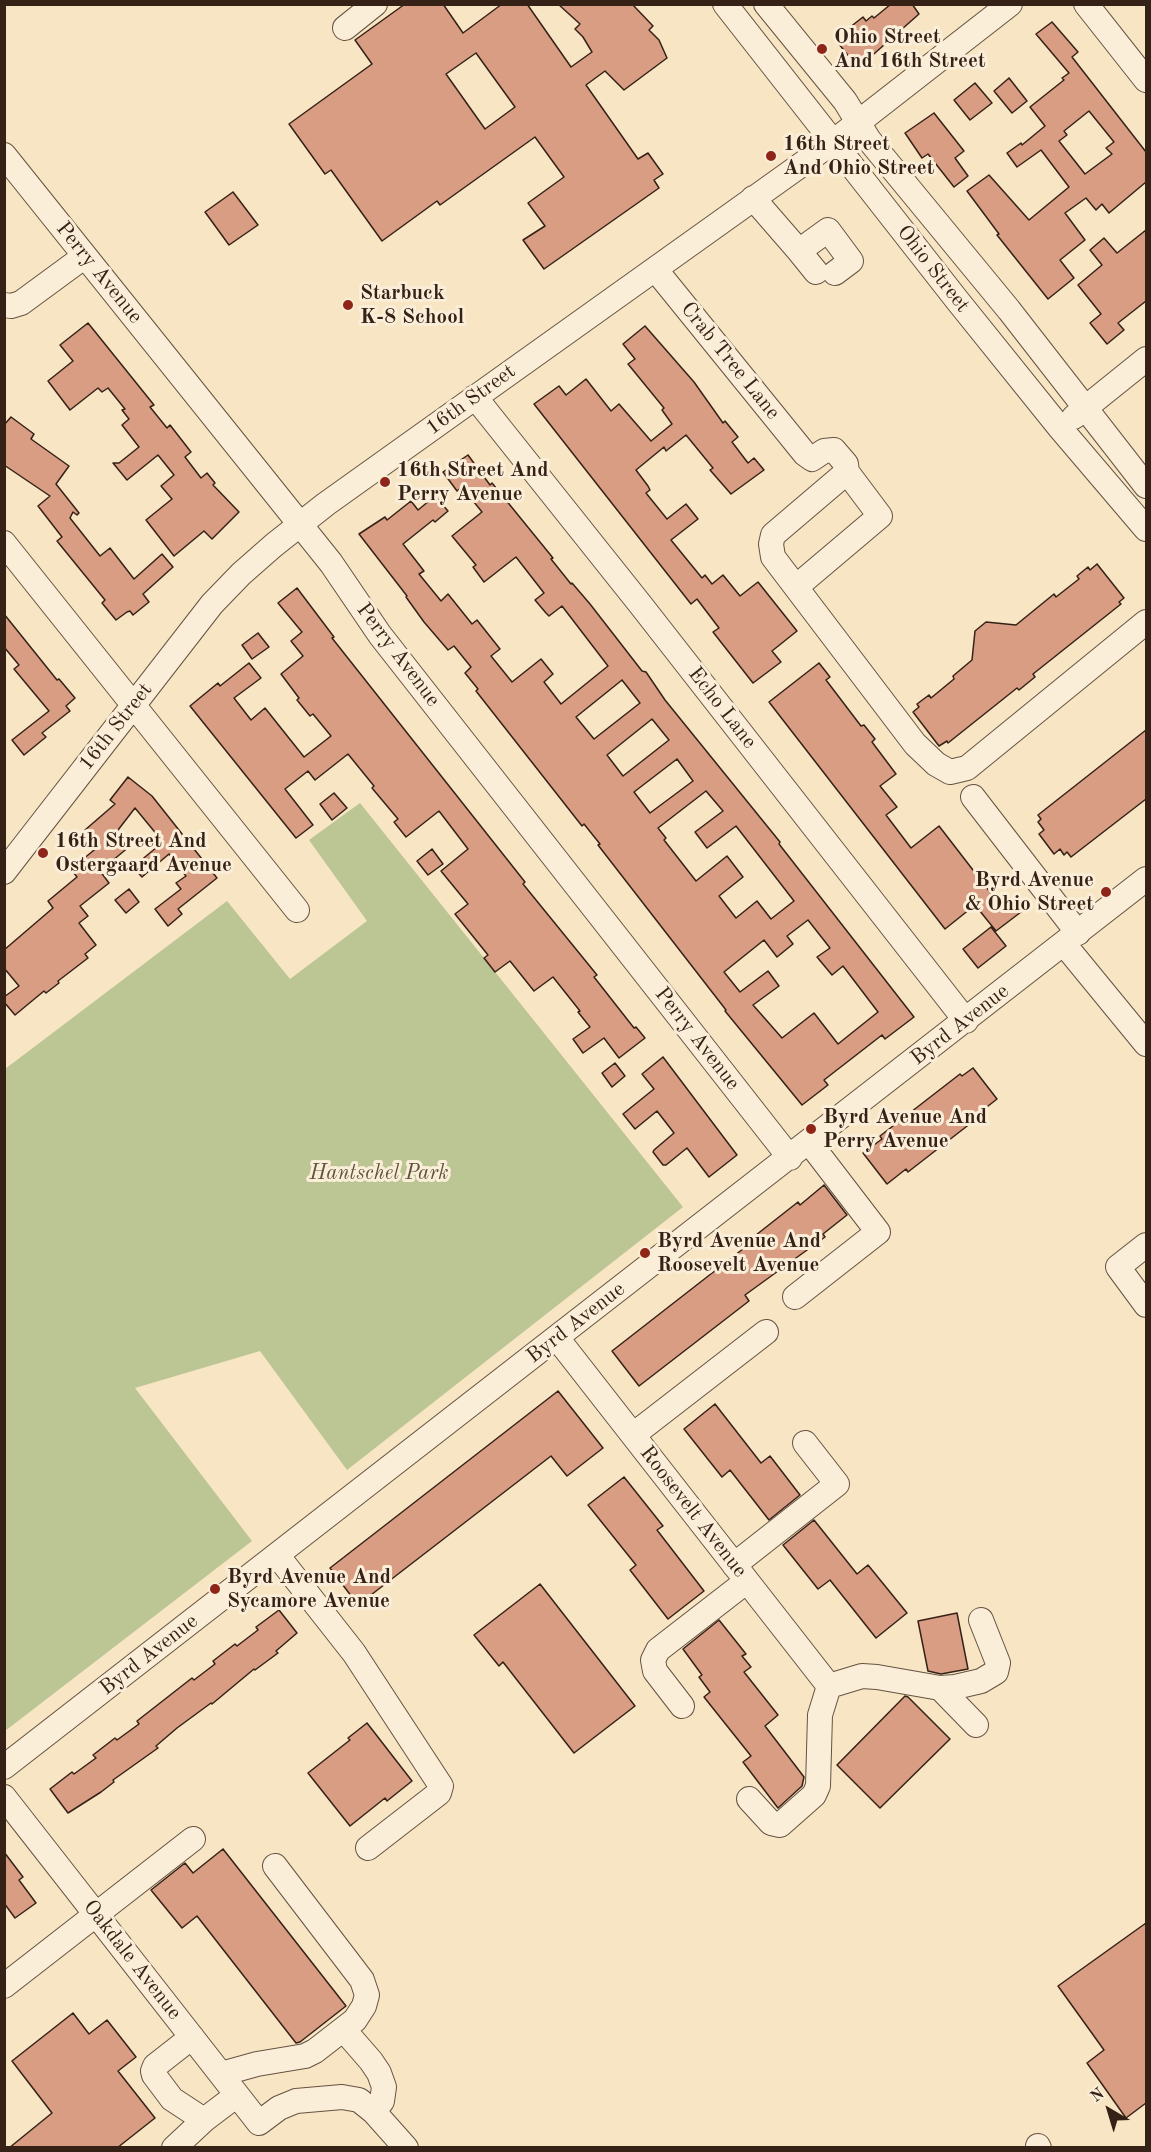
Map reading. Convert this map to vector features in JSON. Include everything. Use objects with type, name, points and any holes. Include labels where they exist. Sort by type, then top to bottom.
[{"type":"street","points":[[345,28],[375,4]]},
{"type":"street","name":"Ohio Street","points":[[725,4],[1060,428],[1146,529]]},
{"type":"street","name":"Ohio Street","points":[[766,4],[845,101],[869,140],[1087,407],[1146,486]]},
{"type":"street","name":"16th Street","points":[[4,872],[212,604],[241,574],[300,524],[833,142],[1010,4]]},
{"type":"street","points":[[1086,4],[1146,80]]},
{"type":"street","name":"Perry Avenue","points":[[5,157],[331,563],[380,635],[790,1158]]},
{"type":"street","points":[[753,198],[799,252],[825,272],[851,261],[828,230],[799,252]]},
{"type":"street","points":[[4,305],[11,306],[21,303],[86,256]]},
{"type":"street","name":"Crab Tree Lane","points":[[655,269],[805,454],[812,459],[824,451],[834,450],[846,464],[847,472]]},
{"type":"street","points":[[1060,428],[1146,359]]},
{"type":"street","name":"Echo Lane","points":[[475,397],[966,1021]]},
{"type":"street","points":[[796,587],[880,516],[847,472],[773,535],[771,544],[773,557],[915,744],[936,764],[951,772],[968,768],[1146,622]]},
{"type":"street","points":[[4,543],[297,910]]},
{"type":"street","points":[[973,797],[1146,1044]]},
{"type":"street","name":"Byrd Avenue","points":[[4,1767],[1146,879]]},
{"type":"street","points":[[795,1297],[878,1232],[809,1142]]},
{"type":"street","points":[[1146,1245],[1118,1267],[1146,1305]]},
{"type":"street","points":[[633,1435],[766,1332]]},
{"type":"street","name":"Roosevelt Avenue","points":[[557,1338],[828,1686]]},
{"type":"street","points":[[682,1706],[655,1671],[654,1660],[657,1650],[837,1484],[805,1443]]},
{"type":"street","points":[[277,1555],[354,1653],[441,1786],[439,1793],[368,1848]]},
{"type":"street","points":[[748,1799],[771,1823],[780,1826],[814,1796],[818,1786],[820,1715],[828,1686],[862,1676],[940,1688],[981,1681],[996,1672],[998,1663],[981,1620]]},
{"type":"street","points":[[940,1688],[976,1725]]},
{"type":"street","name":"Oakdale Avenue","points":[[4,1797],[259,2123],[279,2108],[296,2101],[326,2097],[359,2100],[374,2112]]},
{"type":"street","points":[[4,1986],[193,1839]]},
{"type":"street","points":[[221,2074],[257,2064],[305,2056],[315,2051],[355,2020],[364,2006],[367,1995],[362,1980],[275,1866]]},
{"type":"street","points":[[344,2030],[379,2073],[384,2087],[382,2101],[374,2112],[406,2148]]},
{"type":"street","points":[[192,2037],[155,2066],[153,2071],[172,2099],[204,2120]]},
{"type":"street","points":[[174,2148],[204,2120],[237,2095]]},
{"type":"green space","name":"Hantschel Park","points":[[360,803],[683,1207],[347,1470],[260,1351],[135,1388],[252,1541],[5,1731],[5,1069],[227,901],[290,979],[367,921],[309,840]]},
{"type":"building","points":[[405,4],[443,4],[463,33],[502,4],[527,4],[571,67],[592,52],[575,29],[580,24],[558,4],[632,4],[653,26],[649,30],[659,40],[667,58],[624,90],[605,71],[586,85],[638,159],[648,153],[663,174],[654,180],[659,188],[544,269],[523,240],[545,226],[528,203],[564,177],[535,137],[440,205],[437,201],[382,241],[331,170],[325,174],[289,124],[372,64],[355,40]],"holes":[[[476,53],[515,107],[485,129],[446,74]]]},
{"type":"building","points":[[891,4],[912,4],[919,14],[858,68],[835,39],[863,17],[866,21],[872,16],[874,18]]},
{"type":"building","points":[[1052,22],[1078,52],[1072,57],[1146,152],[1146,182],[1109,213],[1102,204],[1096,210],[1086,198],[1065,213],[1085,240],[1060,260],[1074,278],[1048,299],[997,235],[999,234],[967,191],[989,175],[1029,220],[1069,187],[1041,150],[1017,167],[1007,153],[1021,143],[1022,145],[1045,126],[1030,107],[1064,80],[1062,78],[1069,73],[1036,34]],"holes":[[[1089,111],[1114,142],[1106,148],[1112,154],[1085,174],[1059,141],[1067,135],[1064,131]]]},
{"type":"building","points":[[1009,78],[1027,101],[1012,113],[994,91]]},
{"type":"building","points":[[975,83],[992,103],[970,120],[954,100]]},
{"type":"building","points":[[934,113],[964,151],[955,158],[968,176],[954,187],[928,154],[922,158],[905,133]]},
{"type":"building","points":[[233,192],[258,225],[229,245],[205,212]]},
{"type":"building","points":[[1146,230],[1146,301],[1118,323],[1124,330],[1107,344],[1090,323],[1101,314],[1078,285],[1102,265],[1090,250],[1104,238],[1117,253]]},
{"type":"building","points":[[88,323],[154,405],[150,407],[167,428],[170,425],[191,452],[185,457],[201,478],[207,473],[215,483],[213,485],[239,512],[212,539],[204,531],[174,556],[146,520],[172,499],[161,486],[174,475],[158,455],[127,480],[113,463],[119,463],[139,447],[122,425],[129,419],[122,410],[125,409],[108,388],[102,392],[98,388],[70,410],[48,381],[73,361],[60,345]]},
{"type":"building","points":[[645,326],[694,382],[723,423],[725,421],[738,437],[732,442],[748,463],[754,458],[764,470],[731,494],[710,470],[713,468],[686,435],[666,451],[664,447],[636,470],[650,490],[646,493],[667,519],[686,504],[698,519],[671,540],[702,578],[705,575],[712,584],[723,575],[740,596],[758,582],[797,631],[772,651],[781,662],[753,683],[713,632],[719,628],[697,599],[691,604],[534,404],[559,386],[566,395],[586,379],[611,411],[619,404],[651,441],[672,424],[662,410],[664,408],[628,364],[635,359],[623,344]]},
{"type":"building","points":[[11,417],[34,434],[31,439],[69,466],[56,484],[79,513],[77,515],[73,512],[70,518],[100,556],[110,548],[134,579],[162,554],[173,567],[143,594],[149,602],[133,615],[130,611],[116,620],[102,603],[105,600],[57,541],[62,537],[38,506],[50,496],[4,465],[4,425]]},
{"type":"building","points":[[468,455],[642,671],[646,672],[665,700],[780,842],[779,844],[914,1017],[885,1039],[882,1035],[824,1080],[828,1085],[802,1105],[725,1011],[598,845],[600,844],[584,824],[582,826],[476,691],[478,689],[465,673],[471,667],[454,646],[448,650],[424,622],[359,534],[385,517],[387,520],[411,501],[418,510],[435,496],[448,511],[403,544],[424,571],[419,574],[441,601],[448,594],[472,624],[477,620],[500,649],[491,656],[512,682],[541,659],[553,674],[544,682],[561,704],[608,666],[562,606],[549,616],[535,600],[544,593],[516,557],[484,582],[473,567],[476,565],[452,536],[482,512],[462,487],[457,491],[443,472]],"holes":[[[622,680],[640,703],[594,739],[576,717]],[[652,719],[669,740],[623,776],[607,755]],[[677,759],[693,781],[650,813],[634,792]],[[706,791],[723,811],[695,832],[707,848],[736,826],[794,901],[771,919],[757,901],[736,918],[719,896],[743,877],[727,856],[696,881],[664,840],[666,838],[658,828]],[[808,920],[830,948],[817,957],[832,975],[843,966],[878,1012],[838,1044],[814,1013],[782,1038],[753,1005],[779,986],[768,971],[740,992],[724,972],[764,940],[777,957],[793,944],[787,936]]]},
{"type":"building","points":[[1097,564],[1124,598],[1119,602],[1121,604],[1033,674],[1035,677],[1019,690],[1017,688],[948,743],[947,741],[939,746],[913,712],[919,707],[917,704],[929,695],[931,698],[972,660],[975,631],[986,622],[1016,625],[1054,594],[1056,597],[1079,579],[1077,576],[1088,567],[1090,570]]},
{"type":"building","points":[[297,588],[334,637],[332,638],[525,882],[523,884],[597,975],[594,977],[634,1028],[636,1027],[645,1038],[619,1058],[604,1038],[583,1053],[573,1039],[590,1027],[553,977],[534,991],[510,961],[495,972],[484,958],[488,955],[455,914],[468,904],[441,871],[468,849],[439,811],[406,837],[394,822],[398,819],[348,754],[315,780],[308,771],[285,789],[313,825],[296,838],[190,706],[218,683],[220,686],[249,663],[261,678],[234,698],[251,720],[265,708],[304,757],[331,736],[313,714],[310,716],[297,700],[299,698],[281,674],[303,656],[291,641],[302,632],[278,603]]},
{"type":"building","points":[[4,614],[57,680],[59,679],[75,698],[66,706],[70,711],[42,733],[46,737],[24,755],[12,740],[49,711],[14,669],[19,665],[4,647]]},
{"type":"building","points":[[258,633],[269,647],[252,659],[242,645]]},
{"type":"building","points":[[819,663],[830,677],[826,680],[861,726],[864,725],[875,739],[872,742],[896,774],[880,786],[897,807],[886,815],[911,848],[939,826],[1000,905],[1010,898],[1021,912],[996,931],[975,905],[945,929],[769,702]]},
{"type":"building","points":[[1146,730],[1146,799],[1071,857],[1067,852],[1064,855],[1060,849],[1054,854],[1039,834],[1044,830],[1038,822],[1041,819],[1038,815]]},
{"type":"building","points":[[128,777],[152,796],[217,878],[178,909],[182,914],[168,926],[155,909],[181,889],[176,883],[186,876],[169,854],[142,877],[133,867],[163,842],[135,808],[118,830],[130,846],[100,871],[109,883],[80,906],[88,916],[79,923],[96,945],[85,954],[88,958],[58,981],[59,983],[46,993],[44,991],[15,1015],[4,1002],[4,997],[19,986],[4,968],[4,950],[53,908],[48,901],[77,877],[71,869],[99,846],[85,830],[115,804],[110,800]]},
{"type":"building","points":[[334,793],[347,808],[332,820],[320,804]]},
{"type":"building","points":[[432,849],[443,864],[428,875],[417,861]]},
{"type":"building","points":[[129,889],[139,902],[126,913],[115,900]]},
{"type":"building","points":[[991,927],[1006,946],[978,968],[963,949]]},
{"type":"building","points":[[663,1057],[737,1155],[709,1177],[687,1148],[663,1165],[653,1152],[674,1133],[657,1111],[635,1129],[623,1114],[654,1089],[642,1074]]},
{"type":"building","points":[[615,1063],[625,1076],[612,1087],[602,1073]]},
{"type":"building","points":[[973,1068],[997,1099],[978,1114],[980,1116],[908,1172],[906,1169],[887,1184],[863,1153],[882,1139],[880,1136],[960,1074],[962,1076]]},
{"type":"building","points":[[824,1185],[847,1215],[823,1234],[825,1237],[745,1295],[749,1301],[639,1386],[612,1351],[757,1238],[756,1235],[798,1202],[800,1205]]},
{"type":"building","points":[[558,1391],[603,1448],[567,1476],[551,1456],[358,1605],[330,1568]]},
{"type":"building","points":[[715,1404],[761,1463],[770,1456],[800,1495],[769,1520],[730,1470],[722,1477],[684,1429]]},
{"type":"building","points":[[624,1477],[663,1526],[657,1530],[704,1591],[668,1619],[630,1570],[636,1565],[588,1505]]},
{"type":"building","points":[[814,1520],[857,1574],[868,1565],[907,1613],[876,1638],[830,1580],[818,1589],[783,1545]]},
{"type":"building","points":[[540,1584],[635,1706],[574,1753],[503,1662],[499,1666],[474,1635]]},
{"type":"building","points":[[279,1610],[297,1633],[276,1651],[278,1653],[177,1728],[156,1746],[158,1748],[113,1780],[114,1782],[101,1792],[68,1813],[50,1789],[72,1772],[74,1774],[96,1758],[93,1755],[115,1738],[117,1740],[139,1724],[137,1721],[192,1678],[194,1680],[215,1664],[213,1661],[258,1630],[256,1627]]},
{"type":"building","points":[[957,1613],[968,1669],[941,1674],[928,1671],[918,1621]]},
{"type":"building","points":[[719,1620],[746,1654],[742,1656],[751,1667],[744,1672],[778,1715],[765,1726],[804,1777],[802,1786],[778,1808],[743,1762],[751,1756],[704,1697],[710,1692],[699,1677],[702,1675],[683,1649]]},
{"type":"building","points":[[905,1696],[950,1739],[880,1808],[837,1765]]},
{"type":"building","points":[[367,1723],[412,1781],[387,1801],[385,1798],[350,1826],[308,1773],[350,1740],[348,1738]]},
{"type":"building","points":[[223,1849],[346,2006],[300,2042],[296,2043],[197,1916],[182,1928],[151,1890],[185,1863],[193,1873]]},
{"type":"building","points":[[4,1852],[23,1877],[19,1880],[36,1903],[15,1918],[4,1903]]},
{"type":"building","points":[[1146,1923],[1146,2103],[1126,2118],[1087,2063],[1104,2050],[1058,1986]]},
{"type":"building","points":[[73,2013],[89,2034],[107,2020],[136,2057],[118,2071],[155,2118],[117,2148],[9,2148],[52,2113],[12,2061]]},
{"type":"place","name":"Ohio Street And 16th Street","points":[[822,49]]},
{"type":"place","name":"16th Street And Ohio Street","points":[[771,156]]},
{"type":"place","name":"Starbuck K-8 School","points":[[348,305]]},
{"type":"place","name":"16th Street And Perry Avenue","points":[[385,482]]},
{"type":"place","name":"16th Street And Ostergaard Avenue","points":[[43,853]]},
{"type":"place","name":"Byrd Avenue & Ohio Street","points":[[1106,892]]},
{"type":"place","name":"Byrd Avenue And Perry Avenue","points":[[811,1129]]},
{"type":"place","name":"Byrd Avenue And Roosevelt Avenue","points":[[645,1253]]},
{"type":"place","name":"Byrd Avenue And Sycamore Avenue","points":[[215,1589]]}]
